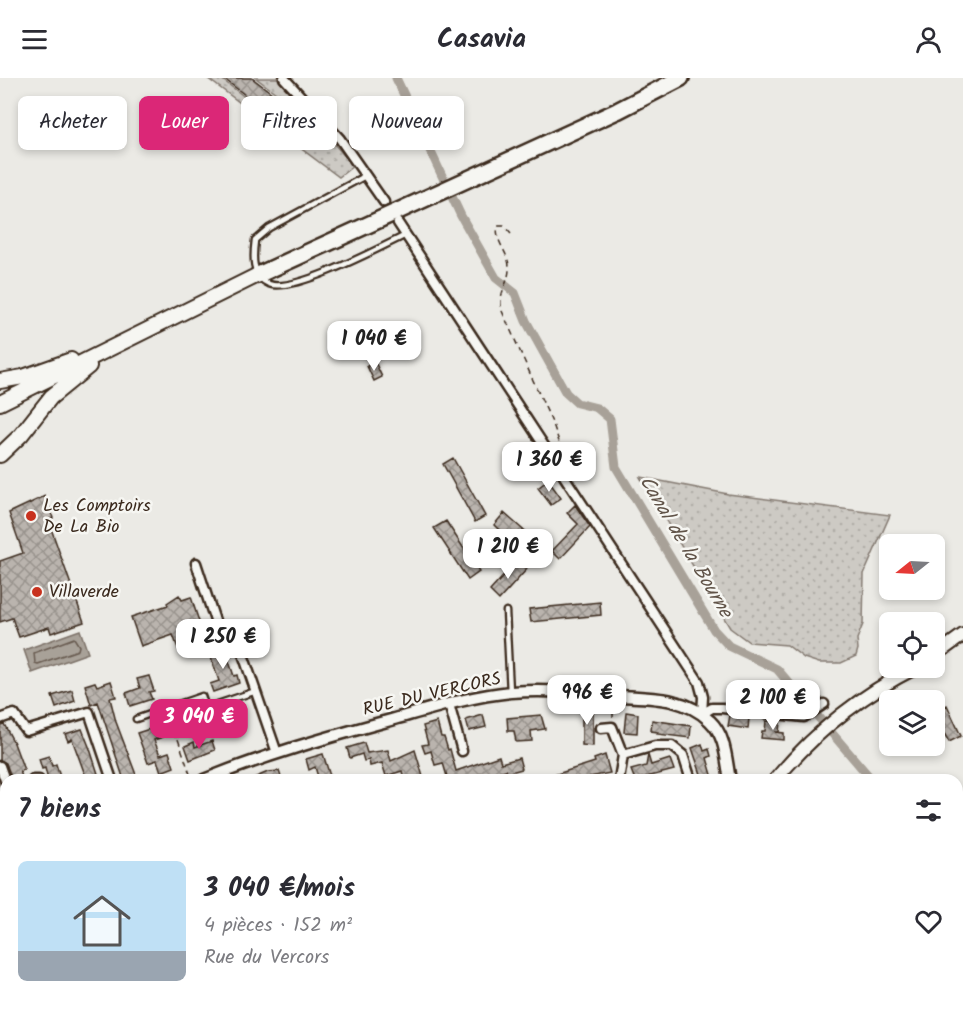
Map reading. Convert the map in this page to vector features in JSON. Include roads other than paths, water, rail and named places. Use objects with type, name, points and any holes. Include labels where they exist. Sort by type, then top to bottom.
[{"type":"highway","points":[[0,404],[258,275],[616,108],[670,79]]},
{"type":"highway","points":[[0,381],[23,377],[129,339]]},
{"type":"highway","points":[[0,455],[66,384],[129,339]]},
{"type":"main road","points":[[945,648],[963,635]]},
{"type":"main road","points":[[780,774],[797,754],[860,699],[897,678]]},
{"type":"street","points":[[284,78],[340,139],[368,175],[384,202]]},
{"type":"street","points":[[398,223],[699,682],[704,697],[702,714]]},
{"type":"street","points":[[196,563],[221,639],[236,634],[277,753]]},
{"type":"street","name":"RUE DU VERCORS","points":[[220,774],[277,753],[449,704],[510,692],[552,691],[676,702],[702,714],[721,736],[730,774]]},
{"type":"street","points":[[449,704],[462,752]]},
{"type":"street","points":[[702,714],[712,708],[722,708],[804,717],[824,704]]},
{"type":"street","points":[[0,719],[14,714],[26,731],[89,712],[110,774]]},
{"type":"street","points":[[601,728],[612,727],[623,755],[620,774]]},
{"type":"street","points":[[623,755],[655,746],[672,746],[683,755],[689,774]]},
{"type":"lane","points":[[368,175],[269,228],[255,240],[252,260],[258,275],[270,285],[292,284],[336,268],[406,235]]},
{"type":"lane","points":[[506,610],[510,692]]},
{"type":"lane","points":[[206,708],[256,691]]},
{"type":"lane","points":[[136,719],[167,708],[202,696],[210,721],[176,733],[167,708]]},
{"type":"water","points":[[80,630],[88,653],[32,673],[24,650]]},
{"type":"waterway","name":"Canal de la Bourne","points":[[396,78],[461,216],[496,278],[515,293],[526,321],[566,393],[577,403],[597,408],[610,419],[616,467],[714,630],[729,646],[777,669],[867,774]]},
{"type":"place","name":"Les Comptoirs De La Bio","points":[[31,516]]},
{"type":"place","name":"Villaverde","points":[[37,592]]}]
